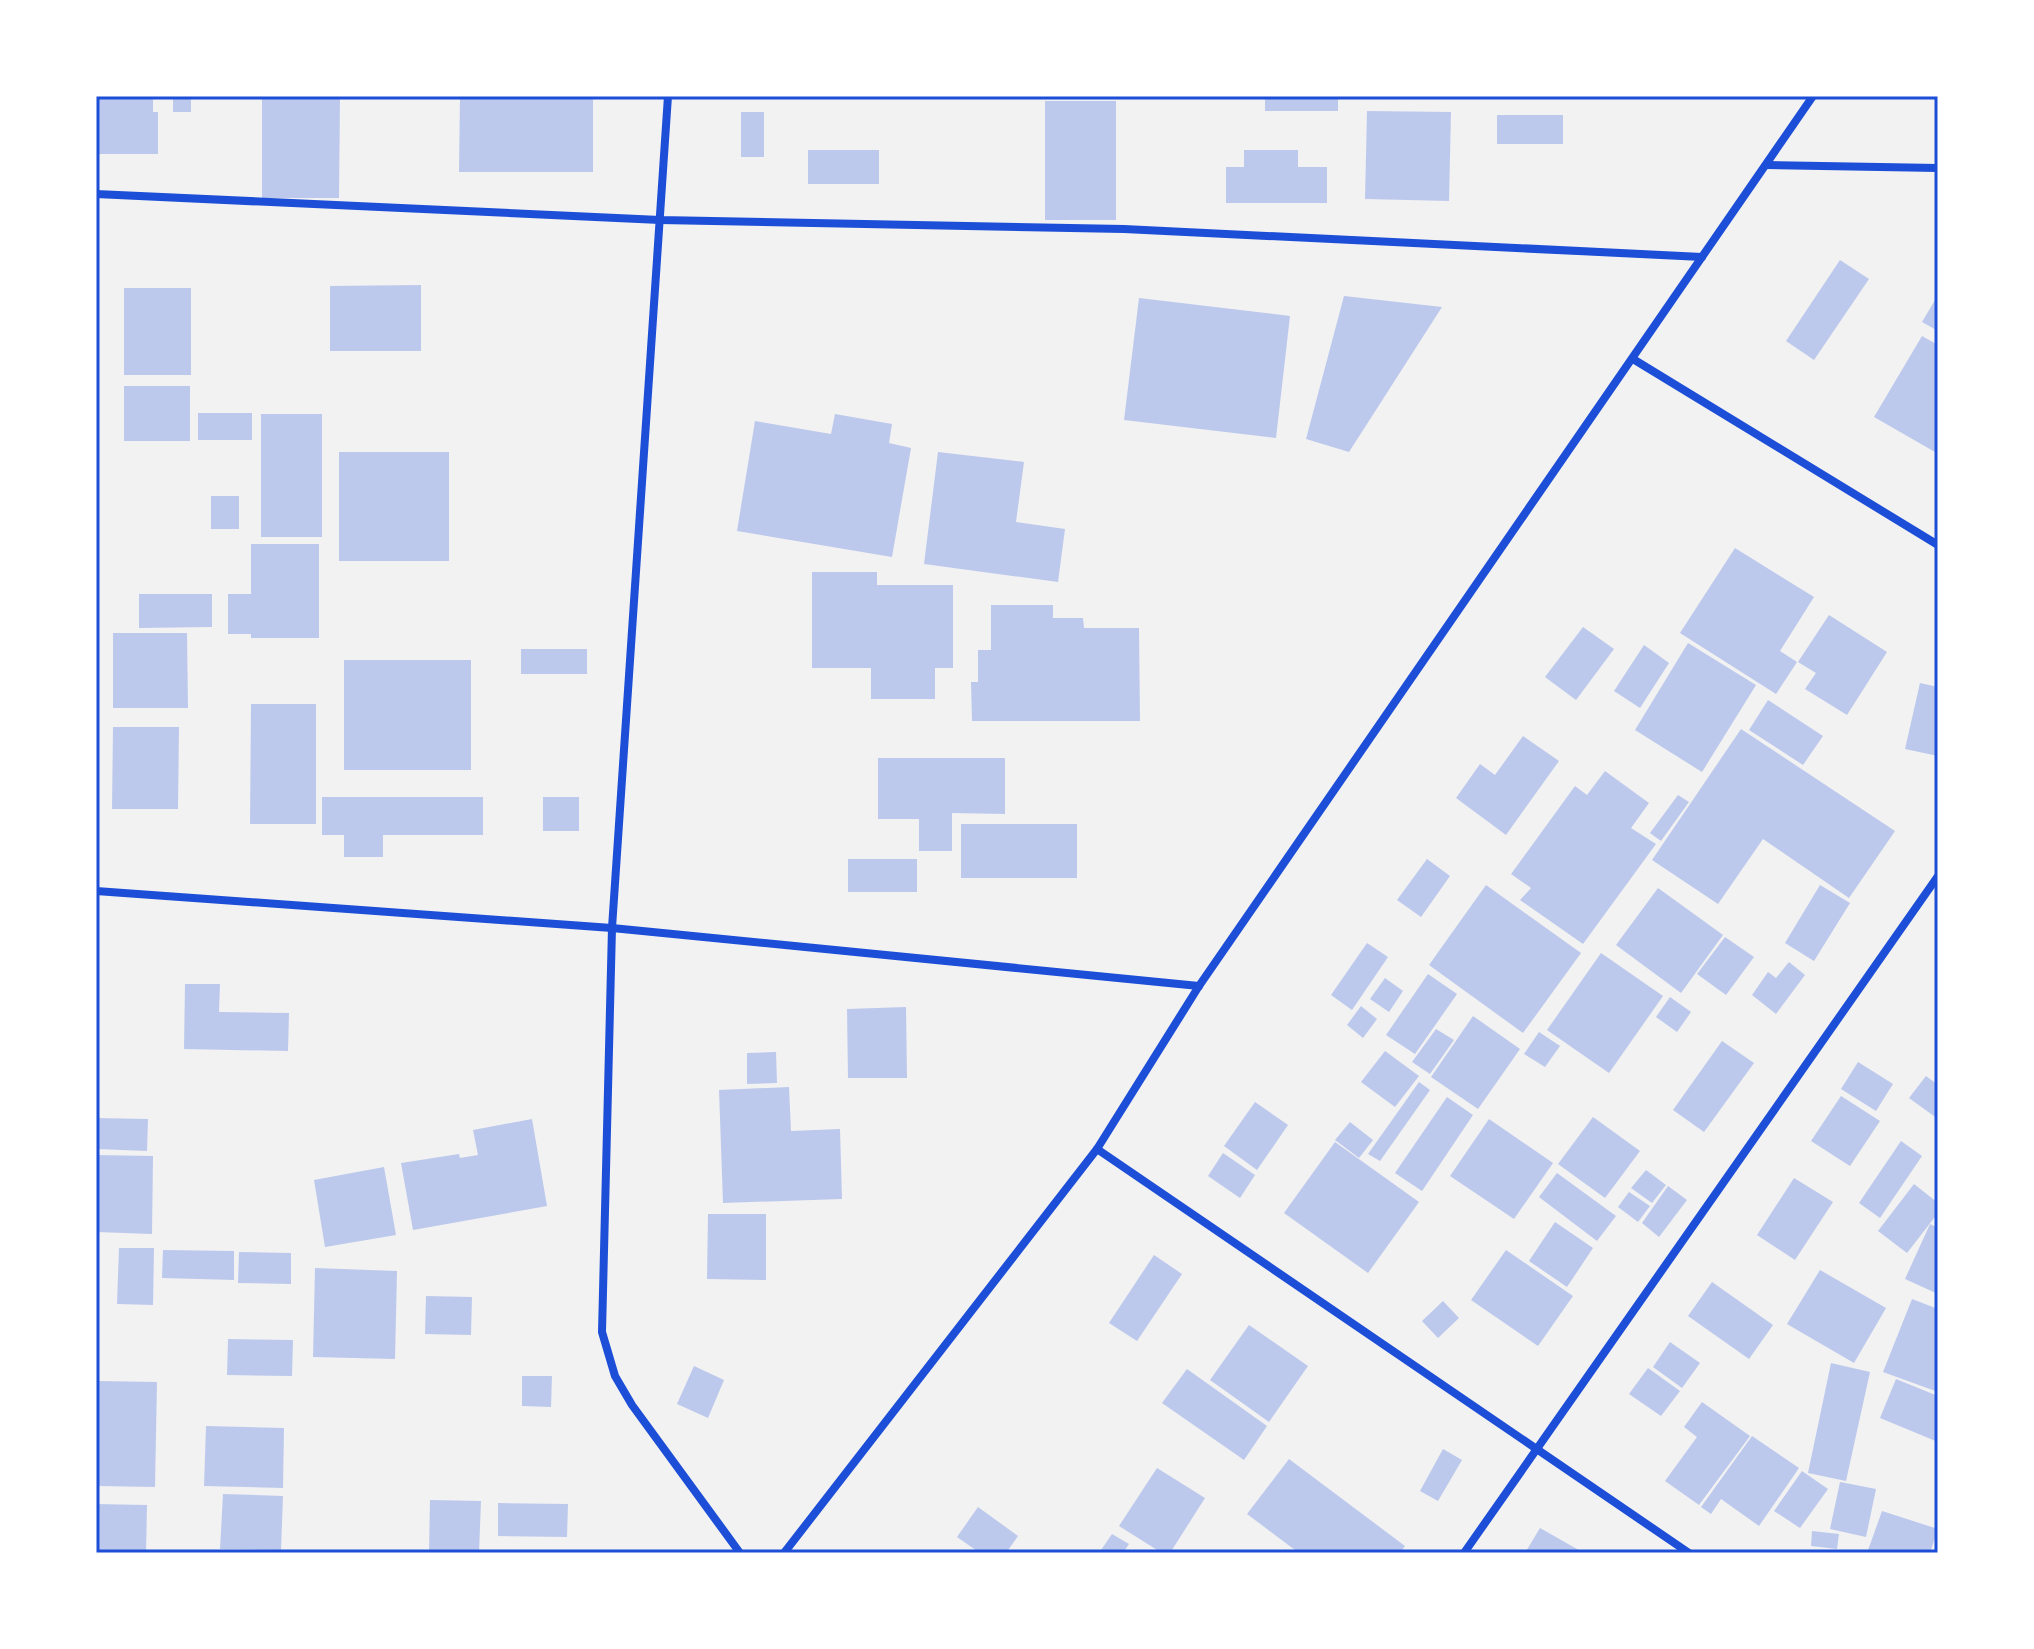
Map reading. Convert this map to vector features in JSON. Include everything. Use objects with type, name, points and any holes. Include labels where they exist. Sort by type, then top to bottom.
[{"type":"street","points":[[668,96],[612,928],[602,1332],[615,1376],[632,1405],[740,1553]]},
{"type":"street","points":[[784,1553],[1097,1149],[1199,986],[1813,96]]},
{"type":"street","points":[[1767,165],[1938,168]]},
{"type":"street","points":[[96,194],[660,220],[1124,229],[1702,257]]},
{"type":"street","points":[[1633,359],[1938,545]]},
{"type":"street","points":[[1464,1553],[1938,876]]},
{"type":"street","points":[[96,891],[612,928],[1199,986]]},
{"type":"street","points":[[1097,1149],[1689,1553]]},
{"type":"building","points":[[96,96],[153,96],[153,112],[158,112],[158,154],[96,154]]},
{"type":"building","points":[[173,96],[191,96],[191,112],[173,112]]},
{"type":"building","points":[[262,96],[340,96],[339,198],[262,198]]},
{"type":"building","points":[[460,96],[593,96],[593,172],[459,172]]},
{"type":"building","points":[[1265,96],[1338,96],[1338,111],[1265,111]]},
{"type":"building","points":[[1045,101],[1116,101],[1116,220],[1045,220]]},
{"type":"building","points":[[1367,111],[1451,112],[1449,201],[1365,199]]},
{"type":"building","points":[[741,112],[764,112],[764,157],[741,157]]},
{"type":"building","points":[[1497,115],[1563,115],[1563,144],[1497,144]]},
{"type":"building","points":[[808,150],[879,150],[879,184],[808,184]]},
{"type":"building","points":[[1244,150],[1298,150],[1298,167],[1327,167],[1327,203],[1226,203],[1226,167],[1244,167]]},
{"type":"building","points":[[1840,260],[1869,279],[1814,360],[1786,341]]},
{"type":"building","points":[[421,285],[421,351],[330,351],[330,286]]},
{"type":"building","points":[[124,288],[191,288],[191,375],[124,375]]},
{"type":"building","points":[[1938,295],[1938,331],[1922,322]]},
{"type":"building","points":[[1344,296],[1442,307],[1349,452],[1306,439]]},
{"type":"building","points":[[1139,298],[1290,316],[1276,438],[1124,420]]},
{"type":"building","points":[[1922,336],[1938,345],[1938,446],[1935,452],[1874,417]]},
{"type":"building","points":[[124,386],[190,386],[190,441],[124,441]]},
{"type":"building","points":[[198,413],[252,413],[252,440],[198,440]]},
{"type":"building","points":[[261,414],[322,414],[322,537],[261,537]]},
{"type":"building","points":[[835,414],[892,424],[889,443],[911,448],[892,557],[737,531],[755,421],[831,434]]},
{"type":"building","points":[[339,452],[449,452],[449,561],[339,561]]},
{"type":"building","points":[[938,452],[1024,462],[1016,522],[1065,529],[1058,582],[924,564]]},
{"type":"building","points":[[211,496],[239,496],[239,529],[211,529]]},
{"type":"building","points":[[251,544],[319,544],[319,638],[251,638],[251,634],[228,634],[228,594],[251,594]]},
{"type":"building","points":[[1735,548],[1814,597],[1780,651],[1797,662],[1776,694],[1680,633]]},
{"type":"building","points":[[812,572],[877,572],[877,585],[953,585],[953,668],[935,668],[935,699],[871,699],[871,668],[812,668]]},
{"type":"building","points":[[139,594],[212,594],[212,627],[139,628]]},
{"type":"building","points":[[991,605],[1053,605],[1053,618],[1083,618],[1084,628],[1139,628],[1140,721],[972,721],[971,682],[978,682],[978,650],[991,650]]},
{"type":"building","points":[[1829,615],[1887,652],[1847,715],[1805,689],[1816,673],[1798,662]]},
{"type":"building","points":[[1583,627],[1614,649],[1576,700],[1545,677]]},
{"type":"building","points":[[113,633],[187,633],[188,708],[113,708]]},
{"type":"building","points":[[1688,643],[1756,685],[1702,772],[1635,730]]},
{"type":"building","points":[[1644,645],[1669,663],[1640,708],[1614,691]]},
{"type":"building","points":[[521,649],[587,649],[587,674],[521,674]]},
{"type":"building","points":[[344,660],[471,660],[471,770],[344,770]]},
{"type":"building","points":[[1920,683],[1938,687],[1938,756],[1905,749]]},
{"type":"building","points":[[1768,700],[1823,736],[1803,765],[1749,730]]},
{"type":"building","points":[[251,704],[316,704],[316,824],[250,824]]},
{"type":"building","points":[[113,727],[179,727],[178,809],[112,809]]},
{"type":"building","points":[[1741,729],[1895,831],[1849,898],[1763,839],[1718,904],[1652,860]]},
{"type":"building","points":[[1523,736],[1559,761],[1506,835],[1456,798],[1480,764],[1495,775]]},
{"type":"building","points":[[878,758],[1005,758],[1005,814],[952,813],[952,851],[919,851],[919,819],[878,819]]},
{"type":"building","points":[[1605,771],[1649,803],[1631,828],[1656,844],[1583,944],[1520,900],[1531,888],[1511,874],[1575,786],[1587,795]]},
{"type":"building","points":[[1678,795],[1689,802],[1661,841],[1650,833]]},
{"type":"building","points":[[322,797],[483,797],[483,835],[383,835],[383,857],[344,857],[344,835],[322,835]]},
{"type":"building","points":[[543,797],[579,797],[579,831],[543,831]]},
{"type":"building","points":[[961,824],[1077,824],[1077,878],[961,878]]},
{"type":"building","points":[[848,859],[917,859],[917,892],[848,892]]},
{"type":"building","points":[[1427,859],[1450,876],[1421,917],[1397,900]]},
{"type":"building","points":[[1486,885],[1581,953],[1523,1033],[1429,965]]},
{"type":"building","points":[[1820,885],[1850,903],[1814,961],[1785,943]]},
{"type":"building","points":[[1658,888],[1723,935],[1681,993],[1616,945]]},
{"type":"building","points":[[1725,937],[1754,957],[1726,995],[1697,974]]},
{"type":"building","points":[[1367,943],[1388,957],[1352,1010],[1331,995]]},
{"type":"building","points":[[1601,953],[1663,996],[1609,1073],[1547,1030]]},
{"type":"building","points":[[1789,962],[1805,975],[1776,1014],[1752,995],[1768,972],[1776,978]]},
{"type":"building","points":[[1428,974],[1457,994],[1415,1054],[1386,1035]]},
{"type":"building","points":[[1385,978],[1403,991],[1389,1012],[1370,999]]},
{"type":"building","points":[[185,984],[220,984],[219,1012],[289,1013],[288,1051],[184,1049]]},
{"type":"building","points":[[1670,997],[1691,1012],[1677,1032],[1656,1017]]},
{"type":"building","points":[[1361,1006],[1377,1019],[1363,1038],[1347,1025]]},
{"type":"building","points":[[906,1007],[907,1078],[848,1078],[847,1009]]},
{"type":"building","points":[[1473,1016],[1520,1049],[1478,1109],[1431,1077]]},
{"type":"building","points":[[1436,1029],[1454,1040],[1430,1074],[1412,1062]]},
{"type":"building","points":[[1539,1032],[1560,1046],[1545,1067],[1524,1054]]},
{"type":"building","points":[[1722,1041],[1754,1063],[1704,1132],[1673,1110]]},
{"type":"building","points":[[1385,1051],[1419,1076],[1395,1107],[1361,1082]]},
{"type":"building","points":[[776,1052],[777,1083],[747,1084],[747,1053]]},
{"type":"building","points":[[1858,1062],[1893,1084],[1876,1111],[1841,1089]]},
{"type":"building","points":[[1926,1076],[1938,1085],[1938,1119],[1909,1098]]},
{"type":"building","points":[[1419,1082],[1430,1090],[1380,1161],[1368,1154]]},
{"type":"building","points":[[789,1087],[791,1131],[840,1129],[842,1199],[723,1203],[719,1090]]},
{"type":"building","points":[[1841,1096],[1880,1121],[1850,1166],[1811,1141]]},
{"type":"building","points":[[1447,1097],[1473,1115],[1422,1191],[1395,1173]]},
{"type":"building","points":[[1255,1102],[1288,1125],[1257,1170],[1224,1146]]},
{"type":"building","points":[[1593,1117],[1640,1151],[1605,1198],[1558,1164]]},
{"type":"building","points":[[96,1118],[148,1119],[147,1151],[96,1149]]},
{"type":"building","points":[[532,1119],[547,1206],[413,1230],[401,1163],[459,1154],[460,1158],[478,1155],[473,1130]]},
{"type":"building","points":[[1489,1119],[1553,1163],[1514,1219],[1450,1176]]},
{"type":"building","points":[[1350,1122],[1373,1140],[1359,1158],[1335,1140]]},
{"type":"building","points":[[1901,1141],[1922,1156],[1880,1218],[1859,1203]]},
{"type":"building","points":[[1335,1142],[1419,1202],[1368,1273],[1284,1213]]},
{"type":"building","points":[[1223,1153],[1255,1175],[1240,1198],[1208,1176]]},
{"type":"building","points":[[96,1155],[153,1156],[152,1234],[96,1232]]},
{"type":"building","points":[[384,1167],[396,1235],[325,1247],[314,1180]]},
{"type":"building","points":[[1646,1170],[1666,1185],[1652,1203],[1631,1188]]},
{"type":"building","points":[[1557,1173],[1616,1216],[1597,1241],[1539,1197]]},
{"type":"building","points":[[1794,1178],[1833,1202],[1795,1260],[1757,1235]]},
{"type":"building","points":[[1914,1184],[1938,1203],[1938,1213],[1907,1253],[1878,1231]]},
{"type":"building","points":[[1668,1186],[1687,1200],[1659,1237],[1642,1223]]},
{"type":"building","points":[[1629,1192],[1650,1206],[1638,1222],[1618,1207]]},
{"type":"building","points":[[708,1214],[766,1214],[766,1280],[707,1279]]},
{"type":"building","points":[[1555,1222],[1593,1248],[1567,1287],[1529,1261]]},
{"type":"building","points":[[1930,1224],[1938,1228],[1938,1294],[1905,1279]]},
{"type":"building","points":[[119,1248],[154,1248],[153,1305],[117,1304]]},
{"type":"building","points":[[163,1250],[234,1251],[234,1280],[162,1278]]},
{"type":"building","points":[[1506,1250],[1573,1296],[1538,1346],[1471,1300]]},
{"type":"building","points":[[239,1252],[291,1253],[291,1284],[238,1283]]},
{"type":"building","points":[[1154,1255],[1182,1274],[1137,1341],[1109,1323]]},
{"type":"building","points":[[315,1268],[397,1271],[395,1359],[313,1357]]},
{"type":"building","points":[[1820,1270],[1886,1308],[1854,1363],[1787,1324]]},
{"type":"building","points":[[1712,1282],[1773,1325],[1749,1359],[1688,1316]]},
{"type":"building","points":[[426,1296],[472,1297],[471,1335],[425,1334]]},
{"type":"building","points":[[1912,1299],[1938,1309],[1938,1392],[1883,1372]]},
{"type":"building","points":[[1443,1301],[1459,1318],[1438,1338],[1422,1321]]},
{"type":"building","points":[[1249,1325],[1308,1366],[1269,1422],[1210,1380]]},
{"type":"building","points":[[228,1339],[293,1340],[292,1376],[227,1375]]},
{"type":"building","points":[[1670,1342],[1700,1363],[1682,1388],[1653,1367]]},
{"type":"building","points":[[1831,1363],[1870,1372],[1846,1481],[1808,1473]]},
{"type":"building","points":[[694,1366],[724,1380],[708,1418],[677,1404]]},
{"type":"building","points":[[1648,1368],[1680,1391],[1661,1416],[1629,1394]]},
{"type":"building","points":[[1187,1369],[1267,1426],[1244,1460],[1162,1403]]},
{"type":"building","points":[[522,1376],[552,1376],[551,1407],[522,1406]]},
{"type":"building","points":[[1896,1379],[1938,1396],[1938,1442],[1880,1418]]},
{"type":"building","points":[[97,1381],[157,1382],[155,1487],[96,1486]]},
{"type":"building","points":[[1702,1402],[1750,1436],[1699,1505],[1665,1481],[1697,1437],[1684,1427]]},
{"type":"building","points":[[206,1426],[284,1428],[283,1488],[204,1486]]},
{"type":"building","points":[[1752,1436],[1799,1468],[1759,1526],[1721,1499],[1711,1514],[1701,1507]]},
{"type":"building","points":[[1443,1449],[1462,1460],[1438,1501],[1420,1491]]},
{"type":"building","points":[[1289,1459],[1405,1546],[1400,1553],[1299,1553],[1247,1514]]},
{"type":"building","points":[[1157,1468],[1205,1498],[1170,1553],[1162,1553],[1119,1526]]},
{"type":"building","points":[[1802,1471],[1828,1489],[1800,1528],[1774,1511]]},
{"type":"building","points":[[1840,1482],[1876,1489],[1866,1537],[1830,1529]]},
{"type":"building","points":[[223,1494],[283,1496],[281,1550],[220,1549]]},
{"type":"building","points":[[430,1500],[481,1501],[479,1553],[429,1553]]},
{"type":"building","points":[[498,1503],[568,1504],[567,1537],[498,1536]]},
{"type":"building","points":[[96,1504],[147,1505],[146,1553],[96,1553]]},
{"type":"building","points":[[978,1507],[1018,1536],[1006,1553],[980,1553],[957,1537]]},
{"type":"building","points":[[1882,1511],[1938,1529],[1930,1553],[1867,1553]]},
{"type":"building","points":[[1540,1528],[1584,1553],[1525,1553]]},
{"type":"building","points":[[1812,1531],[1839,1534],[1837,1549],[1811,1546]]},
{"type":"building","points":[[1112,1534],[1129,1544],[1123,1553],[1099,1553]]}]
